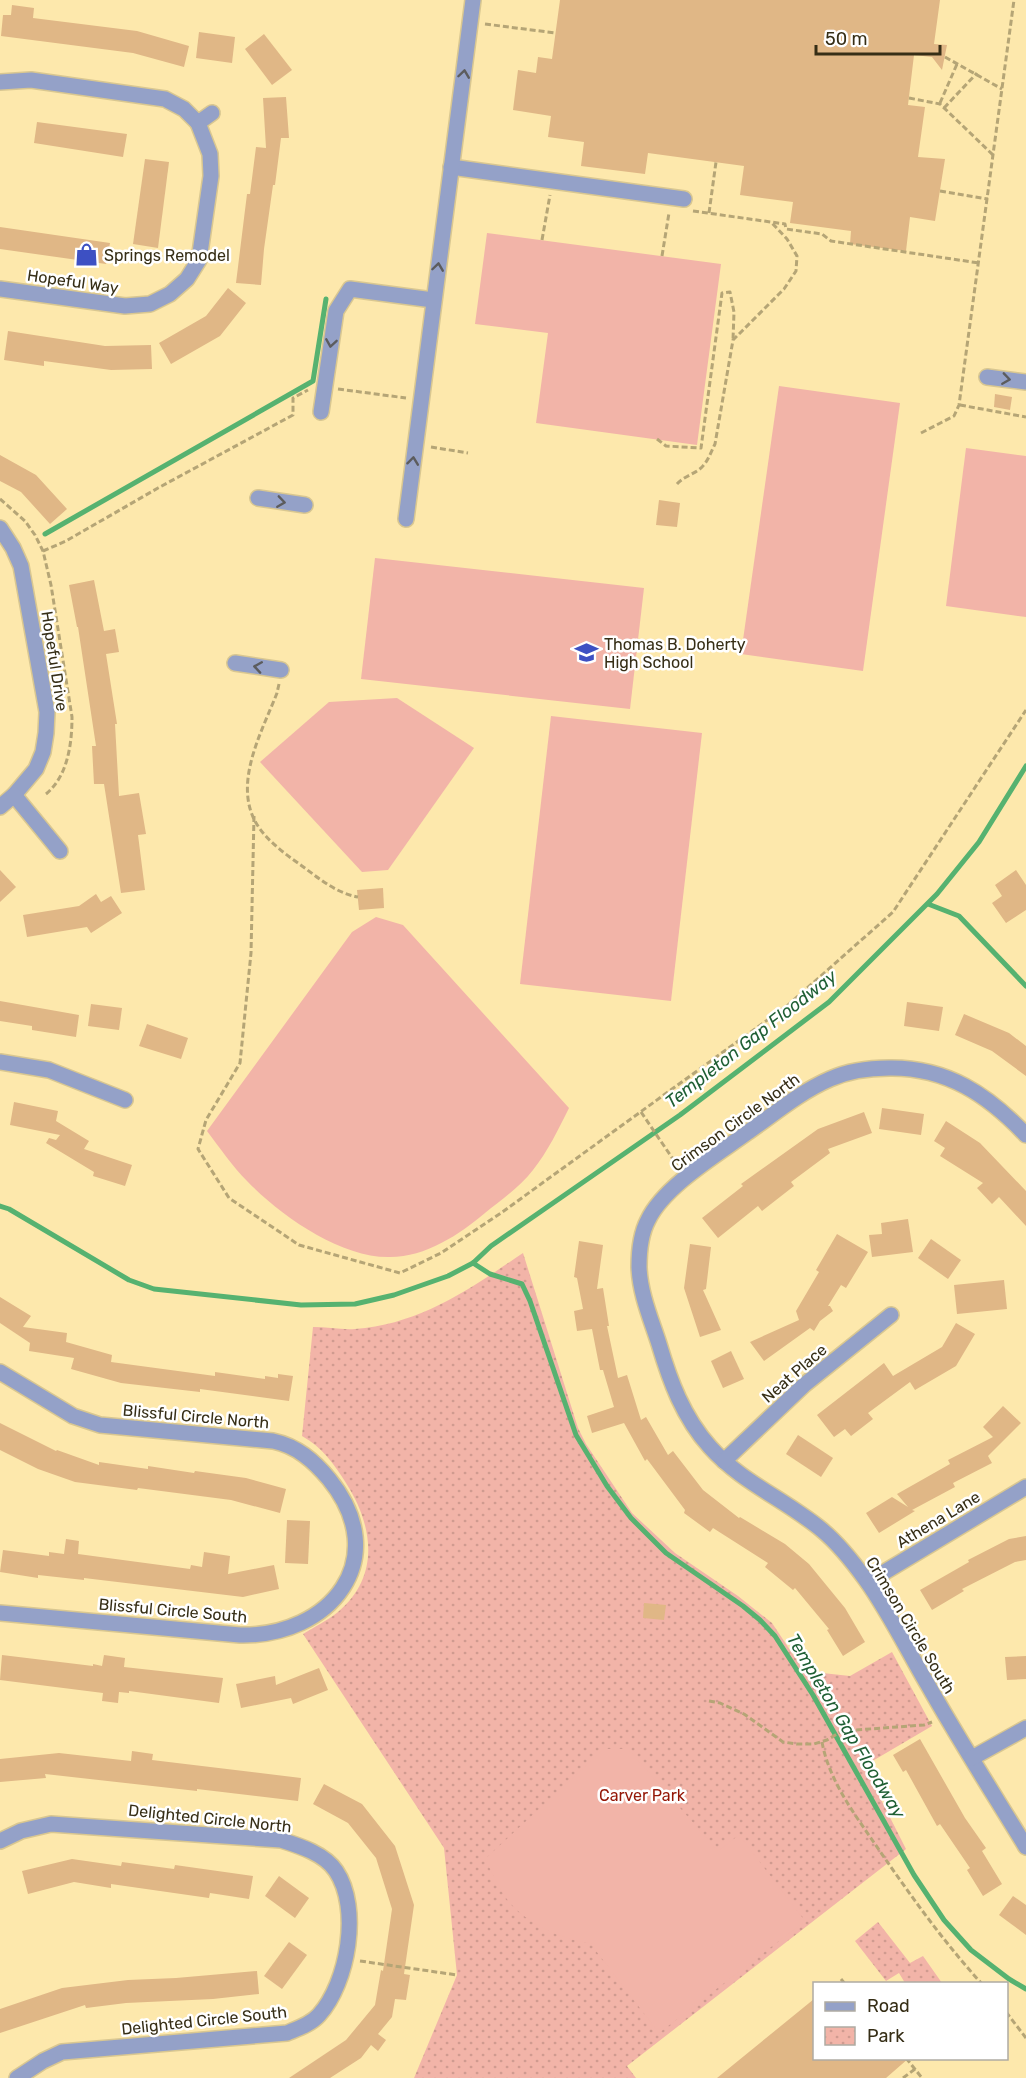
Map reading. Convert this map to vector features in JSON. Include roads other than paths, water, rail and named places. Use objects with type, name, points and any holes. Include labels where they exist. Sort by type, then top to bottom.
[{"type":"street","points":[[406,519],[473,0]]},
{"type":"street","name":"Hopeful Way","points":[[0,82],[31,80],[165,99],[184,109],[198,123],[210,154],[211,176],[199,260],[187,279],[170,294],[150,304],[125,306],[0,289]]},
{"type":"street","points":[[198,123],[212,113]]},
{"type":"street","points":[[451,167],[687,205]]},
{"type":"street","points":[[321,412],[336,311],[350,289],[433,300]]},
{"type":"street","points":[[987,376],[1026,382]]},
{"type":"street","points":[[258,498],[305,505]]},
{"type":"street","name":"Hopeful Drive","points":[[0,528],[9,540],[21,566],[47,712],[44,752],[36,769],[14,795],[0,807]]},
{"type":"street","points":[[235,663],[281,670]]},
{"type":"street","points":[[14,795],[60,851]]},
{"type":"street","points":[[0,1062],[50,1070],[125,1100]]},
{"type":"street","name":"Crimson Circle North","points":[[680,1403],[669,1376],[642,1290],[639,1266],[641,1243],[648,1219],[662,1200],[686,1177],[808,1089],[833,1078],[863,1070],[891,1068],[921,1070],[950,1078],[979,1093],[1004,1112],[1026,1135]]},
{"type":"street","name":"Neat Place","points":[[724,1461],[804,1385],[891,1315]]},
{"type":"street","name":"Blissful Circle North","points":[[0,1372],[73,1416],[100,1425],[273,1441],[293,1447],[318,1466],[336,1489],[350,1514],[355,1533]]},
{"type":"street","name":"Crimson Circle South","points":[[680,1403],[708,1445],[724,1461],[750,1482],[821,1529],[835,1542],[868,1582],[1026,1846]]},
{"type":"street","name":"Athena Lane","points":[[868,1582],[1026,1487]]},
{"type":"street","name":"Blissful Circle South","points":[[0,1612],[240,1635],[271,1634],[291,1627],[315,1614],[336,1597],[352,1573],[356,1546],[355,1533]]},
{"type":"street","points":[[972,1758],[1026,1728]]},
{"type":"street","name":"Delighted Circle North","points":[[0,1841],[21,1831],[51,1824],[281,1840],[310,1851],[336,1870],[345,1887],[349,1907],[347,1951]]},
{"type":"street","name":"Delighted Circle South","points":[[16,2078],[62,2052],[287,2033],[319,2016],[332,1996],[347,1951]]},
{"type":"waterway","points":[[45,534],[313,381],[326,299]]},
{"type":"waterway","name":"Templeton Gap Floodway","points":[[0,1206],[9,1209],[129,1280],[154,1289],[301,1305],[355,1304],[394,1295],[448,1276],[473,1263],[491,1246],[680,1115],[829,1002],[937,894],[979,842],[1026,766]]},
{"type":"waterway","points":[[928,904],[959,916],[1026,986]]},
{"type":"waterway","name":"Templeton Gap Floodway","points":[[473,1263],[490,1274],[522,1284],[530,1301],[576,1435],[607,1486],[631,1518],[666,1553],[743,1606],[775,1636],[813,1695],[914,1875],[944,1920],[971,1950],[1026,1989]]},
{"type":"place","name":"Springs Remodel","points":[[86,255]]},
{"type":"place","name":"Thomas B. Doherty High School","points":[[586,653]]},
{"type":"park label","name":"Carver Park","points":[[642,1795]]}]
